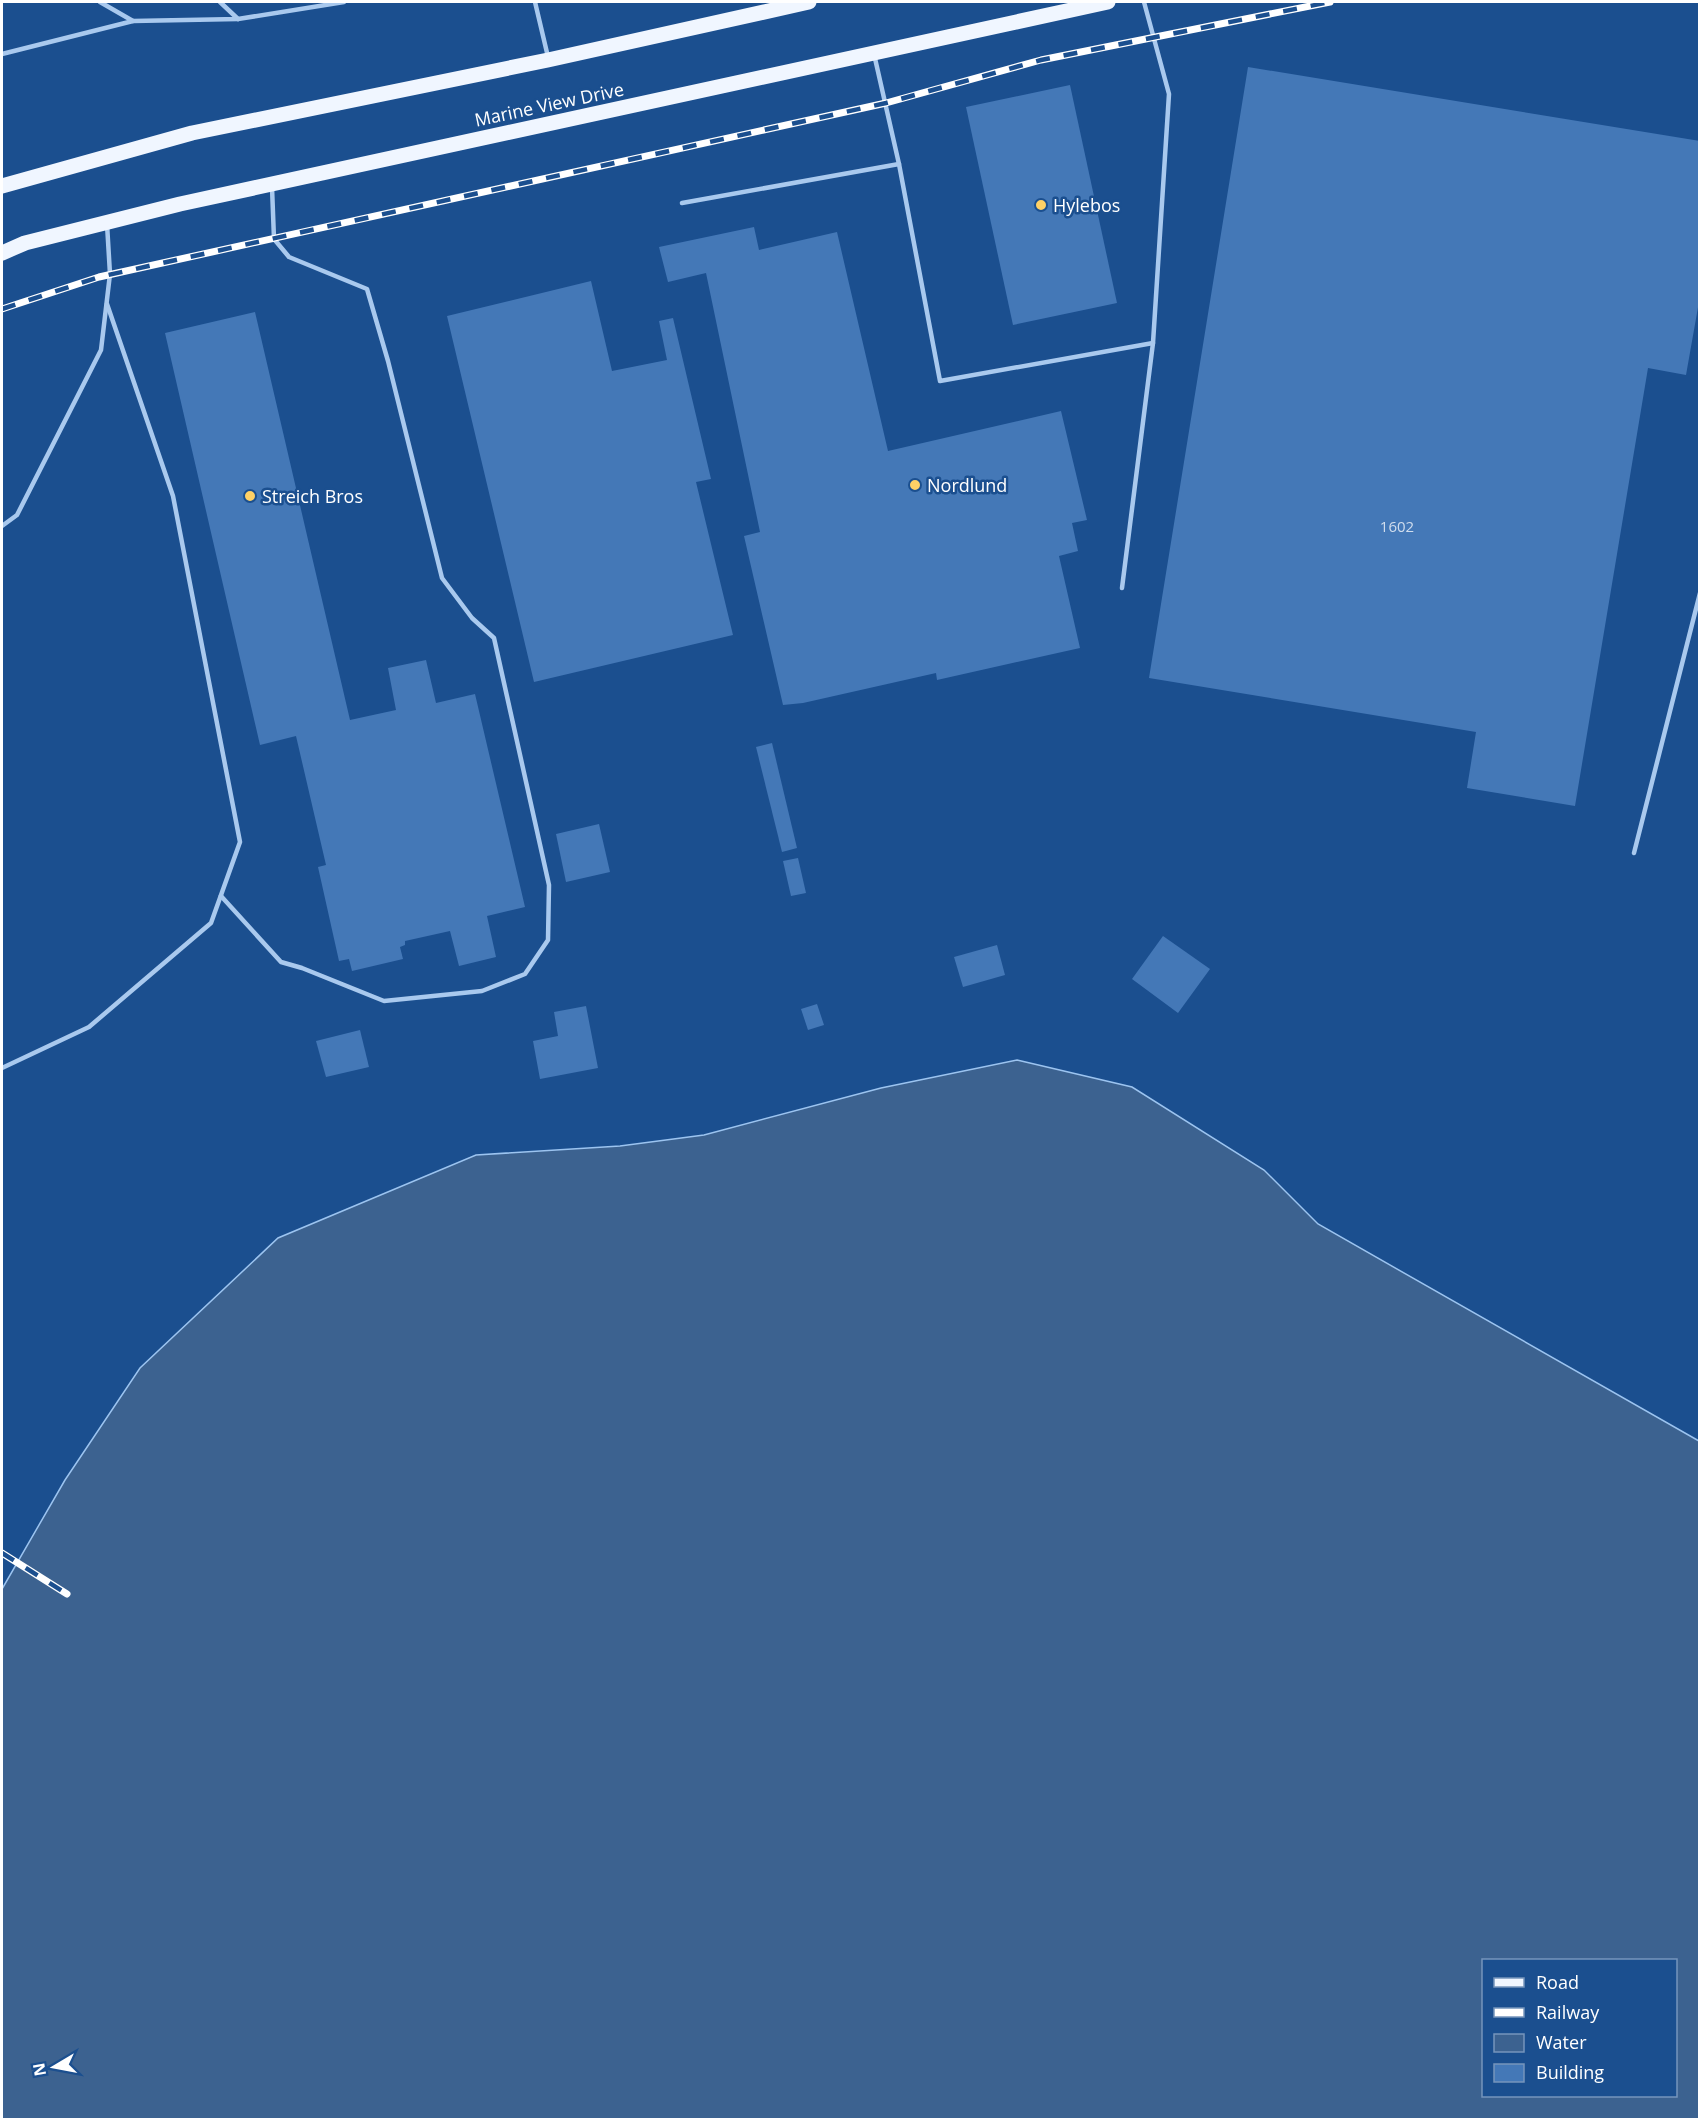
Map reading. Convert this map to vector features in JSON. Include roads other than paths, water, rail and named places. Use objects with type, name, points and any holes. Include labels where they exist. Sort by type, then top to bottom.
[{"type":"main road","points":[[2,186],[192,133],[548,60],[809,2]]},
{"type":"main road","name":"Marine View Drive","points":[[2,253],[26,243],[107,222],[272,184],[1108,2]]},
{"type":"lane","points":[[100,2],[133,21]]},
{"type":"lane","points":[[220,2],[238,20]]},
{"type":"lane","points":[[2,54],[133,21],[238,20],[344,2]]},
{"type":"lane","points":[[536,2],[548,60]]},
{"type":"lane","points":[[1122,588],[1153,344],[1169,94],[1144,2]]},
{"type":"lane","points":[[873,52],[899,164],[940,381],[1153,344]]},
{"type":"lane","points":[[682,202],[899,164]]},
{"type":"lane","points":[[221,896],[281,962],[302,968],[384,1001],[482,991],[525,974],[548,940],[549,885],[494,638],[472,618],[442,578],[388,361],[367,289],[289,257],[274,239],[272,184]]},
{"type":"lane","points":[[2,526],[17,515],[101,350],[111,274],[107,222]]},
{"type":"lane","points":[[2,1068],[89,1027],[211,923],[240,842],[172,496],[107,304]]},
{"type":"lane","points":[[1634,853],[1700,593]]},
{"type":"water","points":[[1017,1060],[1132,1087],[1264,1170],[1318,1224],[1699,1441],[1699,2119],[2,2119],[2,1589],[65,1480],[140,1368],[278,1238],[476,1155],[620,1146],[704,1135],[881,1088]]},
{"type":"railway","points":[[2,309],[99,277],[886,103],[1041,60],[1330,2]]},
{"type":"railway","points":[[2,1553],[67,1594]]},
{"type":"place","name":"Hylebos","points":[[1041,205]]},
{"type":"place","name":"Nordlund","points":[[915,485]]},
{"type":"place","name":"Streich Bros","points":[[250,496]]}]
